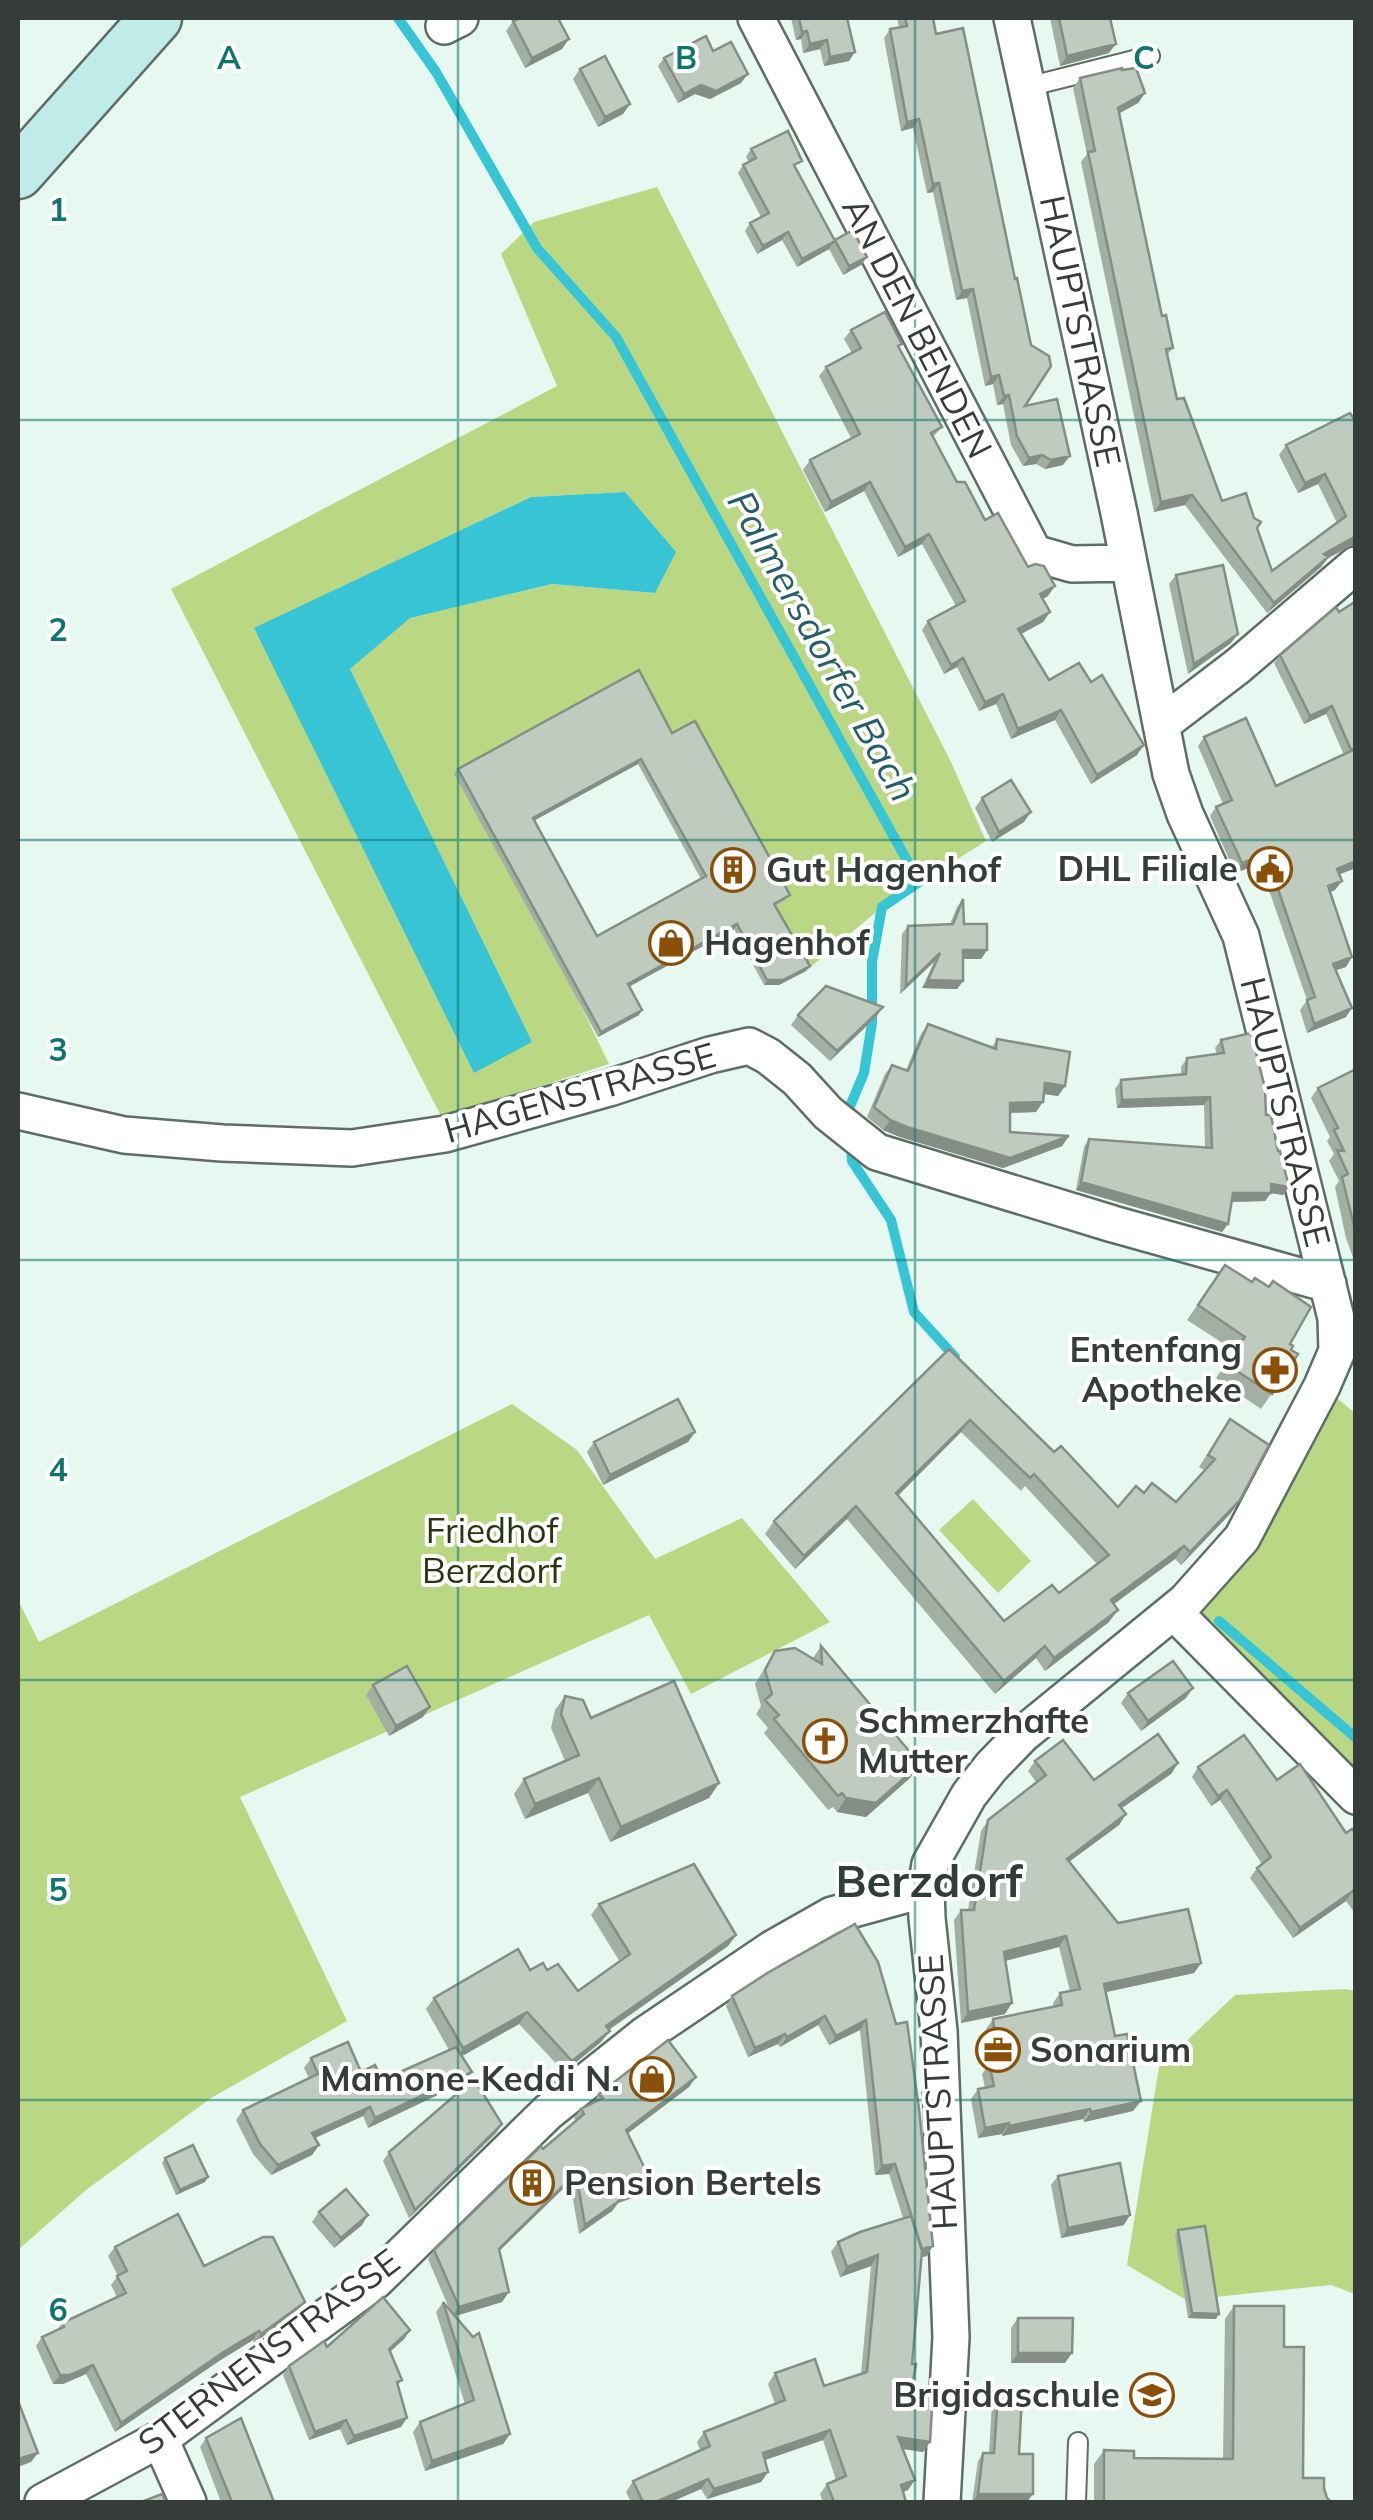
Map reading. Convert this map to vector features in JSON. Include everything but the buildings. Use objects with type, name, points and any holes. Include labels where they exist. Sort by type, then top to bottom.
[{"type":"main road","points":[[18,174],[156,18]]},
{"type":"street","name":"AN DEN BENDEN","points":[[756,18],[1034,554],[1072,564],[1130,563]]},
{"type":"street","name":"HAUPTSTRASSE","points":[[942,2502],[951,2337],[940,2031],[927,1918],[930,1864],[969,1796],[991,1767],[1022,1735],[1174,1612],[1248,1528],[1346,1347],[1241,936],[1171,774],[1130,563],[1012,18]]},
{"type":"street","points":[[1162,724],[1238,666],[1356,565]]},
{"type":"street","name":"HAGENSTRASSE","points":[[18,1112],[124,1135],[352,1148],[445,1134],[750,1046],[797,1079],[828,1112],[877,1152],[1328,1284]]},
{"type":"street","points":[[1174,1612],[1356,1796]]},
{"type":"street","name":"STERNENSTRASSE","points":[[44,2502],[160,2439],[376,2281],[548,2112],[646,2034],[747,1965],[832,1915],[926,1888]]},
{"type":"street","points":[[160,2439],[188,2502]]},
{"type":"lane","points":[[1027,87],[1150,56]]},
{"type":"lane","points":[[1076,2502],[1078,2442]]},
{"type":"green space","points":[[657,187],[951,762],[986,841],[882,907],[806,971],[771,909],[786,899],[669,738],[455,775],[609,1064],[442,1118],[171,589],[557,386],[501,254],[534,222]],"holes":[[[625,492],[655,593],[552,584],[409,618],[350,669],[531,1041],[254,629],[531,497]]]},
{"type":"green space","points":[[1326,1389],[1355,1413],[1355,1767],[1190,1604]]},
{"type":"green space","name":"Friedhof Berzdorf","points":[[512,1404],[577,1450],[655,1559],[742,1518],[830,1622],[691,1694],[649,1615],[240,1797],[347,2021],[211,2098],[86,2190],[18,2250],[18,1600],[39,1642]]},
{"type":"green space","points":[[973,1499],[1031,1561],[998,1593],[939,1530]]},
{"type":"green space","points":[[1355,1991],[1355,2294],[1331,2285],[1186,2300],[1127,2265],[1159,2067],[1235,1995]]},
{"type":"water","points":[[625,492],[676,552],[655,593],[552,584],[410,618],[350,669],[532,1042],[474,1073],[254,628],[531,497]]},
{"type":"waterway","name":"Palmersdorfer Bach","points":[[398,18],[436,72],[537,248],[616,337],[919,882],[882,907],[872,962],[872,1023],[864,1073],[848,1117]]},
{"type":"waterway","name":"Palmersdorfer Bach","points":[[851,1144],[852,1161],[891,1220],[914,1312],[955,1357]]},
{"type":"waterway","name":"Palmersdorfer Bach","points":[[1219,1621],[1356,1738]]},
{"type":"place","name":"DHL Filiale","points":[[1270,869]]},
{"type":"place","name":"Gut Hagenhof","points":[[733,870]]},
{"type":"place","name":"Hagenhof","points":[[671,943]]},
{"type":"place","name":"Entenfang Apotheke","points":[[1275,1370]]},
{"type":"place","name":"Schmerzhafte Mutter","points":[[825,1741]]},
{"type":"place","name":"Sonarium","points":[[998,2050]]},
{"type":"place","name":"Mamone-Keddi N.","points":[[652,2079]]},
{"type":"place","name":"Pension Bertels","points":[[532,2183]]},
{"type":"place","name":"Brigidaschule","points":[[1152,2395]]},
{"type":"district","name":"Berzdorf","points":[[929,1881]]}]
